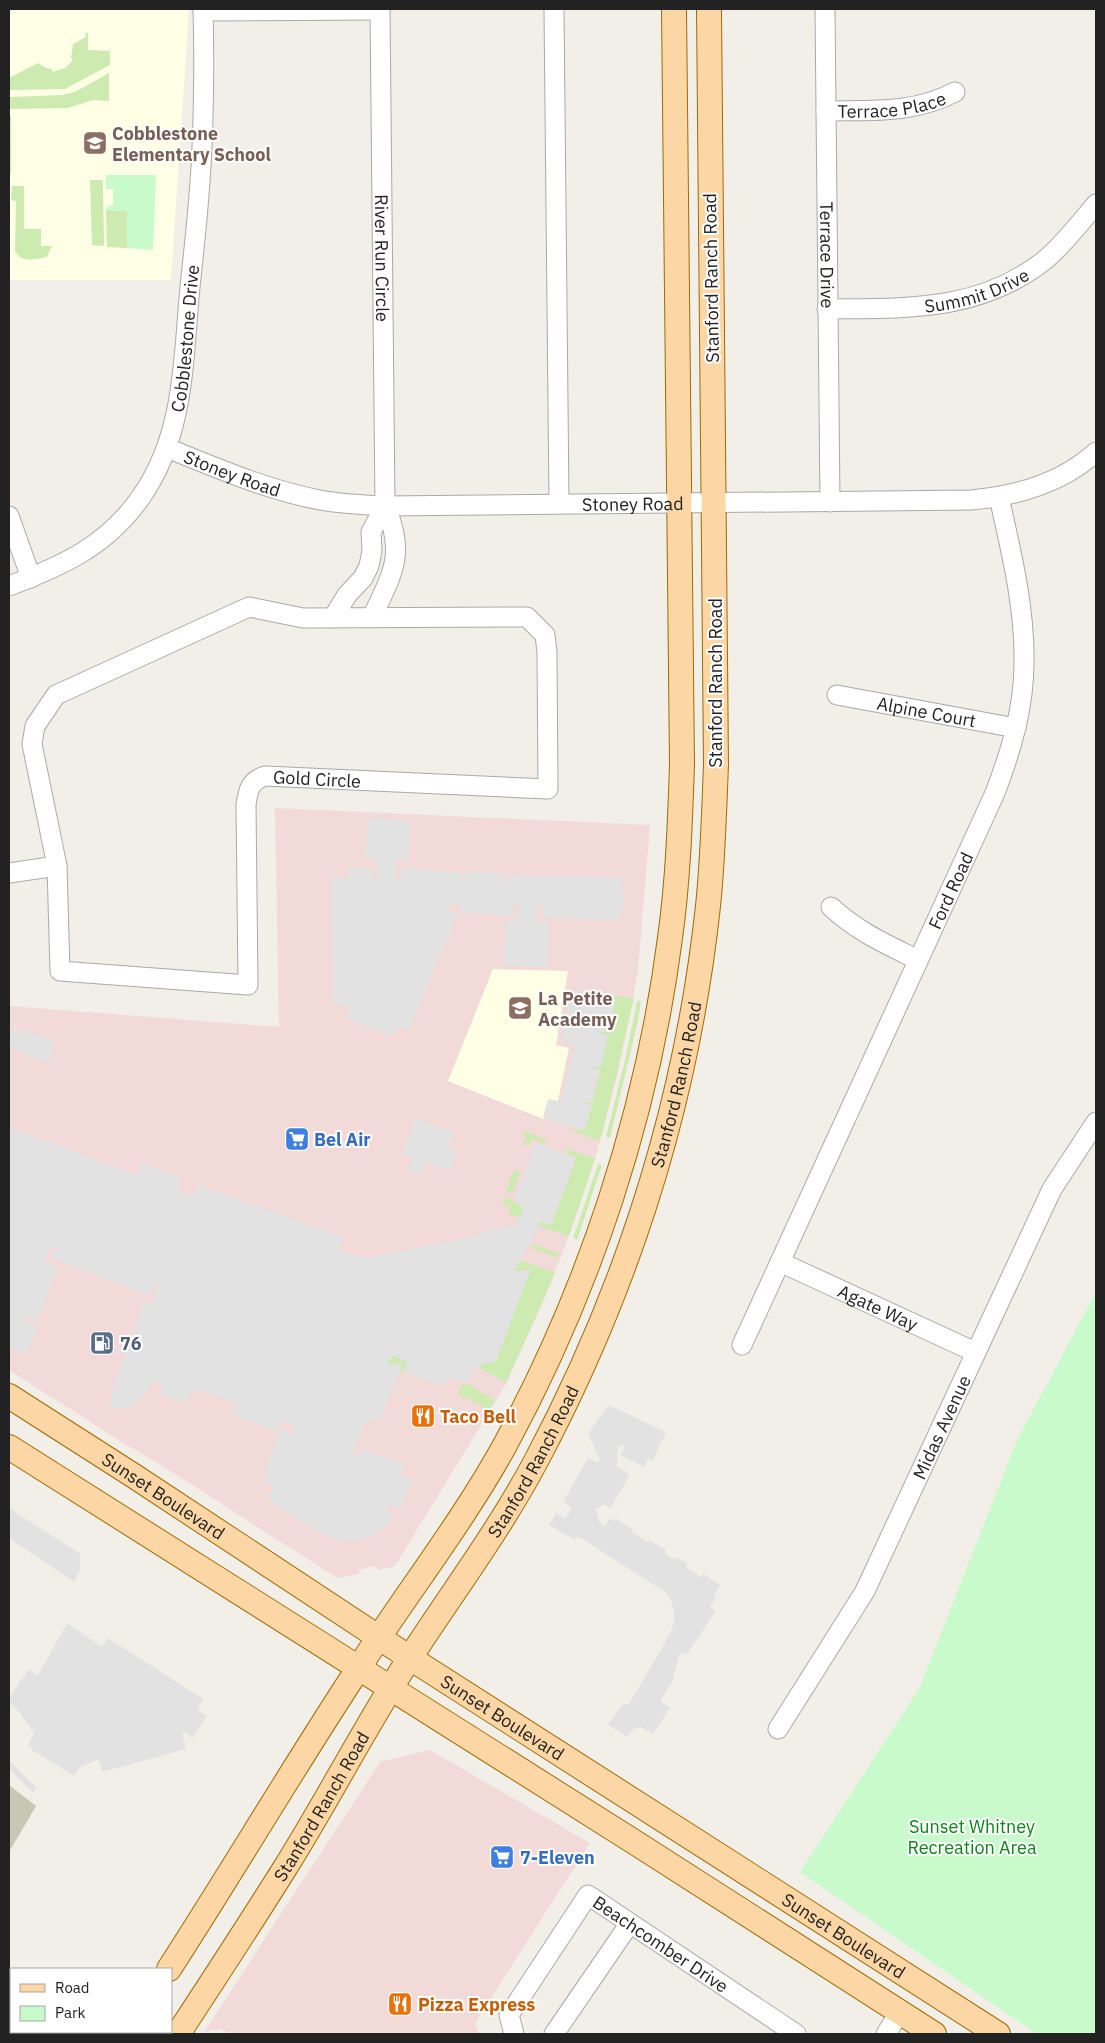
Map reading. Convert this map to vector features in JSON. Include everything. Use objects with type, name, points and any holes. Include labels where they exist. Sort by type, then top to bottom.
[{"type":"main road","name":"Stanford Ranch Road","points":[[170,1968],[358,1668],[482,1484],[505,1445],[551,1352],[588,1265],[624,1157],[641,1096],[659,1008],[671,930],[680,830],[682,765],[674,9]]},
{"type":"main road","name":"Stanford Ranch Road","points":[[178,2034],[286,1868],[390,1688],[464,1579],[535,1464],[596,1337],[621,1276],[642,1215],[669,1120],[687,1044],[708,903],[714,833],[716,765],[709,9]]},
{"type":"main road","points":[[596,1337],[593,1288],[588,1265],[621,1241],[642,1215]]},
{"type":"main road","name":"Sunset Boulevard","points":[[9,1396],[134,1476],[378,1638],[998,2034]]},
{"type":"main road","name":"Sunset Boulevard","points":[[9,1447],[639,1845],[916,2026]]},
{"type":"street","points":[[203,10],[380,9]]},
{"type":"street","name":"River Run Circle","points":[[380,9],[385,506]]},
{"type":"street","points":[[554,9],[559,504]]},
{"type":"street","name":"Terrace Drive","points":[[825,9],[830,502]]},
{"type":"street","name":"Cobblestone Drive","points":[[9,586],[58,567],[75,558],[110,533],[128,515],[141,498],[152,480],[173,431],[180,392],[197,214],[203,119],[203,10]]},
{"type":"street","name":"Terrace Place","points":[[826,111],[903,109],[939,100],[955,92]]},
{"type":"street","name":"Summit Drive","points":[[827,309],[938,306],[986,294],[1009,284],[1046,259],[1096,204]]},
{"type":"street","name":"Stoney Road","points":[[167,448],[254,482],[298,496],[351,504],[385,506],[971,500],[999,497],[1049,482],[1070,471],[1096,452]]},
{"type":"street","name":"Ford Road","points":[[742,1345],[995,793],[1008,760],[1016,728],[1024,664],[1024,631],[1019,596],[999,497]]},
{"type":"street","points":[[372,617],[388,583],[395,558],[394,525],[385,506]]},
{"type":"street","points":[[333,618],[347,595],[363,578],[369,566],[372,551],[372,532],[385,506]]},
{"type":"street","points":[[9,516],[31,578]]},
{"type":"street","name":"Gold Circle","points":[[250,607],[303,618],[372,617],[526,617],[533,623],[545,635],[547,652],[548,789],[265,776],[259,778],[252,783],[246,805],[248,985],[60,971],[58,866],[32,744],[34,726],[56,695],[250,607]]},
{"type":"street","name":"Alpine Court","points":[[837,695],[1016,728]]},
{"type":"street","points":[[9,873],[58,866]]},
{"type":"street","points":[[831,907],[863,933],[918,960]]},
{"type":"street","name":"Midas Avenue","points":[[778,1730],[865,1591],[1052,1189],[1096,1122]]},
{"type":"street","name":"Agate Way","points":[[780,1262],[975,1352]]},
{"type":"street","name":"Beachcomber Drive","points":[[514,2034],[509,2015],[588,1895],[796,2034]]},
{"type":"street","points":[[554,2034],[630,1923]]},
{"type":"street","points":[[886,2034],[916,2026]]},
{"type":"shaded area","name":"Cobblestone Elementary School","points":[[9,9],[189,9],[171,280],[9,280]]},
{"type":"shaded area","points":[[275,808],[650,825],[638,971],[618,1073],[595,1159],[569,1236],[544,1300],[506,1384],[395,1566],[379,1570],[375,1566],[359,1570],[359,1574],[337,1578],[9,1370],[9,1006],[279,1027]]},
{"type":"shaded area","points":[[368,818],[410,820],[408,860],[396,860],[395,877],[398,880],[401,878],[401,868],[463,873],[462,882],[465,882],[466,871],[505,873],[504,884],[507,884],[508,875],[621,878],[620,889],[624,891],[623,909],[619,912],[619,921],[542,917],[543,906],[537,905],[536,921],[549,921],[547,967],[503,965],[506,920],[518,920],[519,904],[514,905],[513,916],[460,912],[459,904],[457,903],[448,907],[448,910],[458,913],[409,1031],[399,1027],[393,1037],[346,1018],[350,1007],[348,1005],[333,1005],[331,878],[348,878],[349,867],[373,869],[371,877],[375,879],[378,877],[376,859],[365,859]]},
{"type":"shaded area","name":"La Petite Academy","points":[[493,969],[568,971],[556,1045],[569,1048],[558,1101],[543,1117],[546,1120],[448,1081]]},
{"type":"shaded area","points":[[572,990],[616,1000],[608,1032],[596,1031],[608,1036],[601,1067],[588,1066],[600,1071],[592,1103],[579,1101],[592,1105],[585,1131],[543,1117],[548,1099],[562,1100],[574,1048],[573,1044],[561,1042]]},
{"type":"shaded area","points":[[14,1027],[56,1042],[48,1063],[9,1048],[9,1038]]},
{"type":"shaded area","points":[[415,1118],[453,1132],[448,1147],[457,1151],[450,1171],[426,1162],[421,1175],[408,1171],[413,1158],[403,1154]]},
{"type":"shaded area","points":[[9,1127],[134,1174],[138,1173],[142,1163],[181,1178],[177,1190],[191,1195],[195,1194],[199,1185],[344,1238],[340,1251],[366,1258],[448,1242],[514,1225],[518,1222],[524,1207],[513,1202],[535,1143],[576,1157],[551,1225],[539,1222],[515,1269],[517,1272],[530,1270],[496,1361],[481,1364],[465,1382],[449,1377],[445,1387],[404,1372],[406,1361],[394,1356],[388,1360],[388,1365],[403,1363],[381,1419],[365,1422],[352,1455],[357,1458],[361,1449],[405,1464],[401,1473],[402,1476],[412,1479],[400,1510],[388,1505],[386,1509],[395,1519],[373,1536],[355,1541],[343,1541],[314,1530],[267,1499],[274,1488],[263,1482],[267,1471],[265,1470],[281,1429],[293,1434],[295,1431],[294,1426],[280,1421],[277,1431],[232,1415],[235,1403],[197,1390],[190,1394],[185,1403],[161,1395],[162,1387],[158,1382],[151,1383],[140,1400],[130,1407],[118,1409],[109,1407],[112,1391],[144,1302],[149,1304],[153,1302],[158,1288],[157,1284],[153,1285],[150,1296],[52,1258],[56,1250],[54,1246],[51,1247],[46,1259],[47,1263],[58,1268],[36,1322],[27,1317],[25,1319],[38,1328],[24,1355],[9,1346]]},
{"type":"shaded area","points":[[608,1405],[666,1432],[653,1460],[648,1459],[644,1467],[620,1455],[624,1448],[623,1445],[618,1447],[617,1466],[630,1474],[611,1508],[603,1504],[596,1510],[599,1521],[604,1526],[610,1518],[615,1521],[617,1519],[633,1529],[632,1532],[647,1542],[649,1540],[666,1550],[665,1553],[674,1560],[677,1557],[688,1564],[686,1567],[701,1577],[704,1574],[720,1585],[714,1595],[716,1598],[710,1607],[715,1612],[687,1654],[680,1652],[672,1682],[661,1699],[661,1702],[670,1708],[653,1734],[641,1727],[635,1728],[627,1737],[608,1724],[623,1705],[629,1704],[671,1632],[675,1619],[672,1603],[665,1592],[578,1536],[575,1540],[549,1525],[556,1513],[565,1519],[572,1508],[563,1502],[588,1458],[599,1463],[600,1459],[588,1434]]},
{"type":"shaded area","points":[[9,1508],[80,1554],[80,1570],[74,1582],[9,1538]]},
{"type":"shaded area","points":[[67,1623],[102,1647],[108,1638],[203,1699],[198,1710],[207,1716],[193,1738],[185,1732],[182,1734],[186,1749],[102,1772],[98,1759],[80,1767],[74,1776],[32,1750],[28,1745],[34,1733],[16,1708],[9,1702],[9,1698],[29,1669],[37,1675],[40,1672]]},
{"type":"shaded area","points":[[430,1750],[590,1843],[475,2023],[479,2034],[232,2034],[220,2029],[204,2032],[380,1762]]},
{"type":"shaded area","points":[[9,1760],[37,1788],[33,1793],[9,1768]]},
{"type":"shaded area","points":[[9,1785],[36,1806],[9,1852]]},
{"type":"green space","points":[[88,32],[88,50],[110,51],[110,65],[65,89],[9,90],[9,78],[38,63],[52,69],[52,72],[65,68],[73,60],[71,58],[73,44],[86,37],[85,34]]},
{"type":"green space","points":[[109,73],[109,101],[93,100],[68,108],[9,109],[9,97],[62,95],[75,92]]},
{"type":"green space","points":[[9,116],[11,116],[11,174],[9,174]]},
{"type":"green space","points":[[106,175],[156,175],[153,250],[127,248],[127,211],[106,210],[107,206],[113,205],[113,189],[106,189]]},
{"type":"green space","points":[[90,180],[103,180],[104,246],[92,245]]},
{"type":"green space","points":[[12,186],[24,186],[24,229],[41,229],[41,246],[52,246],[47,257],[25,259],[21,258],[15,251],[16,201],[11,200]]},
{"type":"green space","points":[[106,210],[127,211],[127,248],[107,247]]},
{"type":"green space","points":[[602,996],[634,998],[602,1135],[598,1136],[601,1140],[593,1139],[572,1130],[573,1128],[585,1131],[579,1101],[592,1103],[600,1071],[588,1066],[601,1067],[596,1031],[616,1000]]},
{"type":"green space","points":[[637,1001],[641,1002],[638,1021],[610,1138],[606,1137]]},
{"type":"green space","points":[[525,1131],[547,1141],[547,1143],[532,1139],[529,1146],[524,1144]]},
{"type":"green space","points":[[568,1149],[595,1159],[569,1236],[538,1226],[540,1221],[551,1225],[576,1158],[566,1153],[565,1151]]},
{"type":"green space","points":[[598,1164],[602,1165],[577,1240],[573,1238]]},
{"type":"green space","points":[[514,1170],[520,1172],[512,1193],[506,1191]]},
{"type":"green space","points":[[505,1197],[524,1206],[520,1218],[509,1214],[511,1208],[502,1204]]},
{"type":"green space","points":[[533,1244],[558,1253],[558,1256],[556,1257],[532,1248]]},
{"type":"green space","points":[[519,1261],[524,1261],[555,1273],[506,1383],[480,1368],[480,1366],[482,1363],[496,1361],[530,1270],[516,1271],[515,1269]]},
{"type":"green space","name":"Sunset Whitney Recreation Area","points":[[1096,1292],[1096,2034],[1037,2034],[800,1872],[919,1689],[1017,1440]]},
{"type":"green space","points":[[394,1356],[407,1362],[404,1372],[399,1371],[402,1363],[387,1365],[388,1360]]},
{"type":"green space","points":[[463,1383],[472,1386],[495,1401],[489,1409],[458,1394]]},
{"type":"place","name":"Cobblestone Elementary School","points":[[95,143]]},
{"type":"place","name":"La Petite Academy","points":[[520,1008]]},
{"type":"place","name":"Bel Air","points":[[297,1139]]},
{"type":"place","name":"76","points":[[102,1343]]},
{"type":"place","name":"Taco Bell","points":[[423,1416]]},
{"type":"place","name":"7-Eleven","points":[[502,1857]]},
{"type":"place","name":"Pizza Express","points":[[400,2004]]}]
